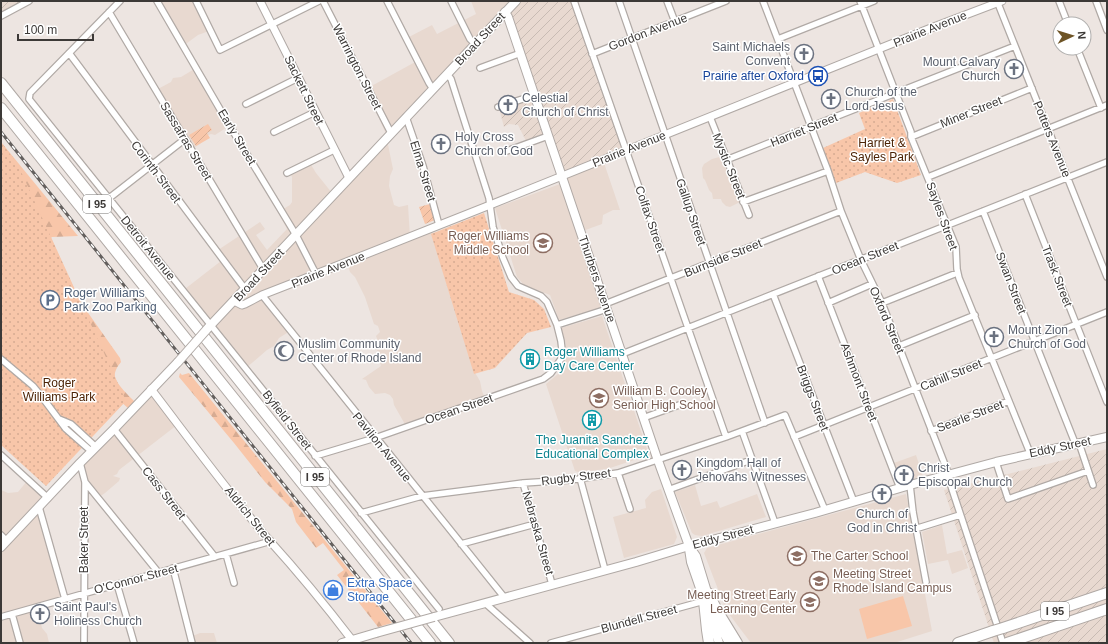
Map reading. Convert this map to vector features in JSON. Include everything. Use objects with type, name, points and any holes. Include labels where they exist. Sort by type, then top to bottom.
[{"type":"highway","name":"I 95","points":[[1,83],[448,643]]},
{"type":"highway","name":"I 95","points":[[1,108],[430,643]]},
{"type":"highway","name":"I 95","points":[[958,643],[1107,593]]},
{"type":"highway","points":[[706,597],[706,630],[709,643]]},
{"type":"highway","points":[[706,597],[718,612],[737,643]]},
{"type":"highway","name":"I 95","points":[[1007,643],[1107,609]]},
{"type":"highway","points":[[436,628],[453,643]]},
{"type":"highway","points":[[420,631],[426,643]]},
{"type":"highway","points":[[1011,643],[1024,637]]},
{"type":"main road","name":"Broad Street","points":[[1,547],[4,538],[48,498],[93,449],[178,362],[263,269],[516,1]]},
{"type":"main road","name":"Thurbers Avenue","points":[[506,12],[668,490],[689,546],[696,556],[719,643]]},
{"type":"main road","name":"Eddy Street","points":[[342,643],[689,546],[854,502],[910,485],[1030,453],[1107,437]]},
{"type":"main road","name":"Thurbers Avenue","points":[[706,597],[729,643]]},
{"type":"street","points":[[1,16],[29,1]]},
{"type":"street","points":[[69,53],[120,1]]},
{"type":"street","name":"Early Street","points":[[157,1],[228,123],[296,235],[316,274]]},
{"type":"street","points":[[196,1],[220,50],[319,1]]},
{"type":"street","name":"Sackett Street","points":[[260,1],[349,178]]},
{"type":"street","name":"Warrington Street","points":[[323,1],[391,133]]},
{"type":"street","points":[[387,1],[433,89]]},
{"type":"street","points":[[451,1],[470,39],[476,44]]},
{"type":"street","name":"Colfax Street","points":[[574,1],[726,437]]},
{"type":"street","name":"Gallup Street","points":[[619,1],[764,423]]},
{"type":"street","points":[[667,1],[674,22]]},
{"type":"street","name":"Gordon Avenue","points":[[592,54],[726,1]]},
{"type":"street","name":"Oxford Street","points":[[763,1],[828,170],[841,211],[861,260],[882,303],[916,389],[948,475],[1003,643]]},
{"type":"street","points":[[778,39],[861,3],[874,1]]},
{"type":"street","points":[[1059,1],[1065,16]]},
{"type":"street","points":[[1096,1],[1107,30]]},
{"type":"street","name":"Potters Avenue","points":[[999,2],[1107,277]]},
{"type":"street","name":"Prairie Avenue","points":[[236,299],[259,297],[999,2]]},
{"type":"street","name":"Sayles Street","points":[[861,3],[911,132],[911,137],[956,247],[957,273],[1030,453]]},
{"type":"street","name":"Sassafras Street","points":[[109,12],[263,269]]},
{"type":"street","name":"Harriet Street","points":[[726,160],[1015,46]]},
{"type":"street","name":"Detroit Avenue","points":[[69,53],[36,86],[29,96],[29,99],[210,326]]},
{"type":"street","name":"Corinth Street","points":[[69,53],[245,289]]},
{"type":"street","points":[[480,68],[521,53]]},
{"type":"street","points":[[1080,56],[1101,108]]},
{"type":"street","name":"Ocean Street","points":[[315,456],[375,438],[543,379],[551,373],[561,359],[561,341],[557,325],[547,302],[541,296],[518,286],[511,277],[503,258],[493,227],[489,198],[451,79],[447,74]]},
{"type":"street","points":[[246,104],[298,78]]},
{"type":"street","name":"Miner Street","points":[[911,137],[1032,88]]},
{"type":"street","points":[[498,107],[535,95]]},
{"type":"street","points":[[928,176],[1107,105]]},
{"type":"street","points":[[274,132],[315,112]]},
{"type":"street","name":"Elma Street","points":[[406,117],[423,166],[439,225]]},
{"type":"street","name":"Mystic Street","points":[[710,117],[749,215]]},
{"type":"street","points":[[507,151],[548,136]]},
{"type":"street","points":[[108,198],[185,139]]},
{"type":"street","points":[[287,173],[334,150]]},
{"type":"street","name":"Ocean Street","points":[[622,354],[1107,162]]},
{"type":"street","points":[[743,202],[828,170]]},
{"type":"street","name":"Trask Street","points":[[1025,194],[1107,402]]},
{"type":"street","name":"Burnside Street","points":[[557,325],[606,307],[709,263],[841,211]]},
{"type":"street","name":"Swan Street","points":[[983,211],[1093,485]]},
{"type":"street","points":[[882,303],[957,273]]},
{"type":"street","name":"Ashmont Street","points":[[818,276],[900,488]]},
{"type":"street","points":[[828,303],[872,284]]},
{"type":"street","name":"Briggs Street","points":[[773,294],[854,502]]},
{"type":"street","name":"Pavilion Avenue","points":[[259,297],[504,597]]},
{"type":"street","name":"Cahill Street","points":[[794,437],[1107,312]]},
{"type":"street","points":[[899,346],[975,316]]},
{"type":"street","name":"Byfield Street","points":[[210,326],[438,609]]},
{"type":"street","points":[[1,359],[33,386],[59,419],[71,424],[93,449]]},
{"type":"street","name":"Aldrich Street","points":[[152,389],[227,487],[316,593],[352,640]]},
{"type":"street","name":"Searle Street","points":[[931,431],[1009,401]]},
{"type":"street","points":[[644,418],[679,405]]},
{"type":"street","name":"Rugby Street","points":[[361,513],[422,496],[618,473],[726,437],[785,415],[794,437]]},
{"type":"street","name":"Cass Street","points":[[114,429],[215,557]]},
{"type":"street","points":[[742,431],[751,460],[775,523]]},
{"type":"street","points":[[794,437],[825,510]]},
{"type":"street","points":[[1,455],[48,498]]},
{"type":"street","points":[[668,490],[751,460]]},
{"type":"street","points":[[996,462],[1008,499],[1088,471]]},
{"type":"street","name":"Baker Street","points":[[80,463],[85,482],[84,643]]},
{"type":"street","points":[[618,473],[630,509]]},
{"type":"street","points":[[580,478],[605,570]]},
{"type":"street","points":[[85,482],[158,572]]},
{"type":"street","name":"Nebraska Street","points":[[523,483],[552,584]]},
{"type":"street","points":[[910,485],[915,529],[926,582]]},
{"type":"street","points":[[39,507],[65,599]]},
{"type":"street","points":[[915,529],[960,514]]},
{"type":"street","points":[[460,544],[535,524]]},
{"type":"street","name":"O'Connor Street","points":[[1,617],[271,541]]},
{"type":"street","points":[[226,554],[234,583]]},
{"type":"street","points":[[173,568],[192,643]]},
{"type":"street","points":[[117,584],[134,643]]},
{"type":"street","name":"Blundell Street","points":[[552,643],[706,597]]},
{"type":"street","points":[[485,603],[530,643]]},
{"type":"street","points":[[12,614],[20,643]]},
{"type":"shaded area","points":[[1,1],[31,1],[1,16]]},
{"type":"shaded area","points":[[157,1],[195,1],[209,31],[198,35],[183,46]]},
{"type":"shaded area","points":[[471,1],[511,1],[386,134],[366,89],[417,61],[407,38],[432,25],[437,34],[476,14]]},
{"type":"shaded area","points":[[511,1],[573,1],[625,149],[562,176],[548,137],[527,143],[518,125],[509,124],[504,127],[499,108],[533,96],[506,11]]},
{"type":"shaded area","points":[[196,68],[229,126],[215,135],[211,134],[206,136],[200,144],[190,150],[156,90],[171,82],[173,78],[181,77]]},
{"type":"shaded area","points":[[386,135],[393,169],[390,176],[389,186],[394,205],[399,207],[408,205],[410,237],[431,229],[435,238],[474,371],[480,381],[485,399],[406,426],[390,395],[385,393],[375,394],[369,387],[366,380],[362,379],[381,366],[380,362],[382,362],[382,357],[375,348],[378,341],[376,336],[380,332],[378,326],[374,324],[365,297],[355,277],[350,272],[347,263],[263,293],[290,331],[279,338],[274,346],[246,368],[181,292],[221,261],[215,252],[260,222],[265,229],[256,235],[267,250],[287,229],[278,212],[290,205],[292,202],[292,177],[290,173],[310,163],[332,193]]},
{"type":"shaded area","points":[[723,156],[740,202],[730,207],[726,206],[721,199],[713,199],[712,193],[703,178],[702,168],[704,164],[712,159]]},
{"type":"shaded area","points":[[603,160],[620,210],[613,210],[603,215],[602,224],[580,232],[561,176]]},
{"type":"shaded area","name":"Roger Williams Middle School","points":[[560,184],[603,307],[559,320],[550,295],[524,285],[517,277],[495,208]]},
{"type":"shaded area","points":[[602,316],[649,455],[607,469],[578,472],[575,471],[546,384],[558,374],[563,365],[566,344],[561,328]]},
{"type":"shaded area","points":[[149,389],[177,425],[119,470],[117,474],[113,476],[120,478],[119,481],[95,500],[85,489],[82,460]]},
{"type":"shaded area","points":[[1107,449],[1107,643],[994,643],[944,490]]},
{"type":"shaded area","points":[[916,455],[923,476],[901,482],[894,463]]},
{"type":"shaded area","points":[[27,481],[46,498],[37,509],[64,598],[37,608],[42,628],[47,634],[49,643],[1,643],[1,490],[8,493],[18,492]]},
{"type":"shaded area","points":[[695,485],[701,506],[717,501],[720,508],[757,494],[766,517],[702,536],[695,535],[692,533],[675,492]]},
{"type":"shaded area","points":[[661,489],[677,537],[674,544],[624,558],[613,517],[646,508],[645,500],[652,492]]},
{"type":"shaded area","name":"Meeting Street Rhode Island Campus","points":[[906,494],[932,631],[894,643],[751,643],[726,610],[704,553],[707,548]]},
{"type":"shaded area","points":[[942,525],[947,554],[962,550],[968,568],[952,574],[948,560],[928,564],[922,532]]},
{"type":"shaded area","points":[[200,633],[214,633],[217,643],[192,643],[190,637]]},
{"type":"green space","name":"Harriet & Sayles Park","points":[[893,99],[921,175],[897,183],[865,172],[836,183],[823,148],[865,129],[859,113]]},
{"type":"green space","points":[[208,124],[212,130],[207,133],[210,138],[196,146],[189,135]]},
{"type":"green space","points":[[1,142],[78,236],[51,238],[79,300],[120,358],[121,362],[116,371],[115,377],[121,387],[135,402],[129,409],[120,401],[1,163]]},
{"type":"green space","name":"Roger Williams Park","points":[[1,142],[18,165],[126,401],[46,486],[1,445]]},
{"type":"green space","points":[[430,204],[435,220],[425,224],[419,207]]},
{"type":"green space","points":[[484,213],[509,292],[534,300],[544,309],[551,327],[527,333],[495,368],[474,374],[431,234]]},
{"type":"green space","points":[[180,373],[182,375],[189,373],[392,623],[378,627],[337,575],[344,570],[323,543],[316,548],[296,522],[292,509],[265,482],[179,377]]},
{"type":"green space","points":[[903,596],[912,626],[867,639],[859,609]]},
{"type":"railway","points":[[1,132],[411,643]]},
{"type":"place","name":"Saint Michaels Convent","points":[[804,54]]},
{"type":"place","name":"Mount Calvary Church","points":[[1014,69]]},
{"type":"place","name":"Prairie after Oxford","points":[[818,76]]},
{"type":"place","name":"Church of the Lord Jesus","points":[[831,99]]},
{"type":"place","name":"Celestial Church of Christ","points":[[508,105]]},
{"type":"place","name":"Holy Cross Church of God","points":[[441,144]]},
{"type":"place","name":"Roger Williams Middle School","points":[[543,243]]},
{"type":"place","name":"Roger Williams Park Zoo Parking","points":[[50,300]]},
{"type":"place","name":"Mount Zion Church of God","points":[[994,337]]},
{"type":"place","name":"Muslim Community Center of Rhode Island","points":[[284,351]]},
{"type":"place","name":"Roger Williams Day Care Center","points":[[530,359]]},
{"type":"place","name":"William B. Cooley Senior High School","points":[[599,398]]},
{"type":"place","name":"The Juanita Sanchez Educational Complex","points":[[592,420]]},
{"type":"place","name":"Kingdom Hall of Jehovahs Witnesses","points":[[682,470]]},
{"type":"place","name":"Christ Episcopal Church","points":[[904,475]]},
{"type":"place","name":"Church of God in Christ","points":[[882,494]]},
{"type":"place","name":"The Carter School","points":[[797,556]]},
{"type":"place","name":"Meeting Street Rhode Island Campus","points":[[819,581]]},
{"type":"place","name":"Extra Space Storage","points":[[333,590]]},
{"type":"place","name":"Meeting Street Early Learning Center","points":[[810,602]]},
{"type":"place","name":"Saint Paul's Holiness Church","points":[[40,614]]}]
